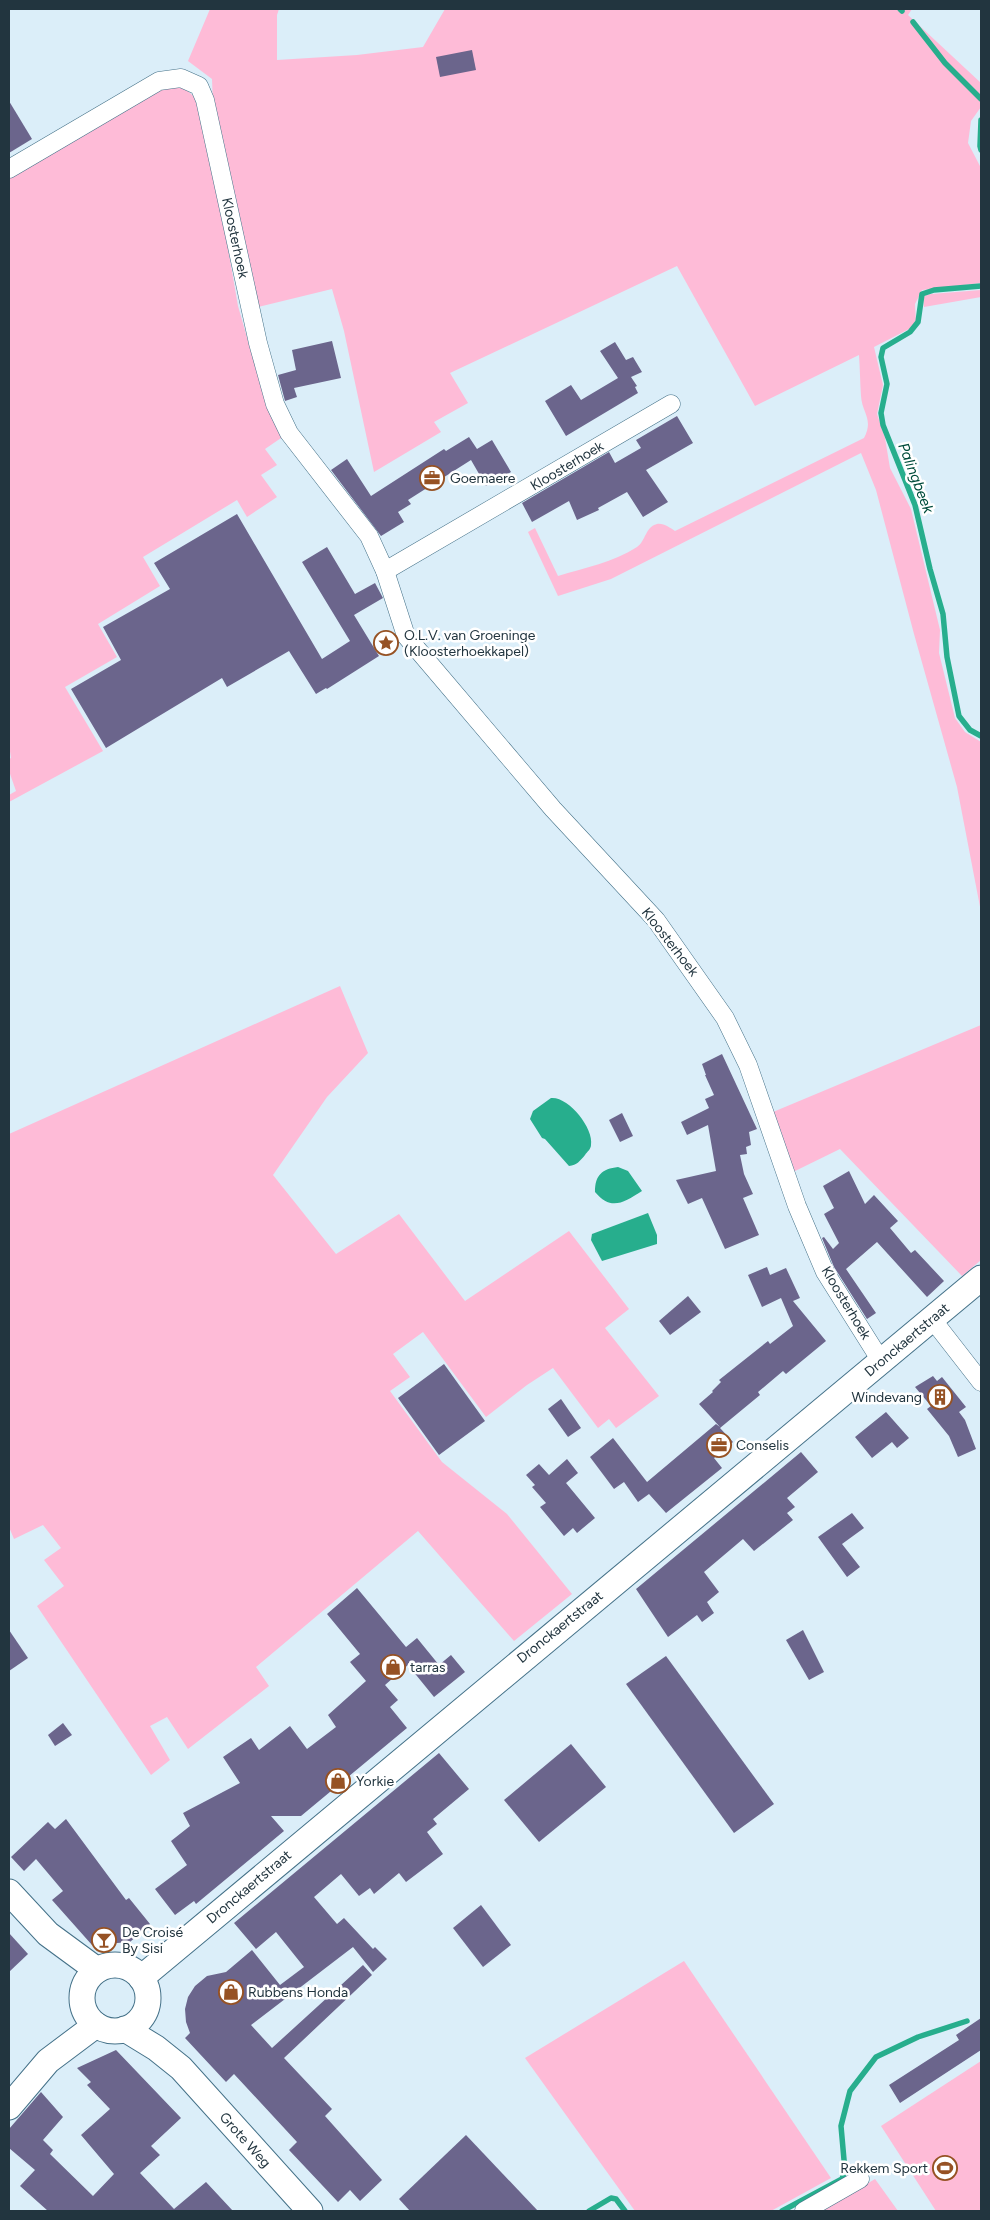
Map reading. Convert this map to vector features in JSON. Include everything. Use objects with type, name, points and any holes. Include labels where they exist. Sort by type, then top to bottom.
[{"type":"main road","name":"Dronckaertstraat","points":[[141,1978],[981,1278]]},
{"type":"main road","points":[[9,1892],[48,1934],[74,1976],[90,1997],[108,2030],[134,2021],[148,1999],[146,1988],[141,1978],[132,1970],[122,1966],[110,1965],[90,1997],[48,2061],[9,2107]]},
{"type":"main road","name":"Grote Weg","points":[[134,2021],[166,2042],[181,2068],[310,2211]]},
{"type":"street","name":"Kloosterhoek","points":[[9,168],[159,81],[181,78],[199,86],[205,100],[258,343],[275,404],[289,433],[369,536],[385,571],[406,636],[553,809],[656,920],[694,971],[725,1018],[748,1065],[794,1197],[825,1272],[881,1361]]},
{"type":"street","name":"Kloosterhoek","points":[[385,571],[671,404]]},
{"type":"street","points":[[932,1320],[981,1382]]},
{"type":"street","points":[[804,2211],[860,2179]]},
{"type":"shaded area","points":[[210,9],[279,9],[277,15],[277,60],[357,55],[423,47],[445,9],[912,9],[908,15],[981,83],[981,107],[971,121],[968,143],[981,168],[981,283],[922,290],[915,304],[916,323],[911,328],[874,347],[883,385],[877,414],[885,438],[890,468],[911,509],[940,630],[939,653],[955,718],[965,732],[981,742],[981,912],[957,787],[876,490],[861,453],[611,579],[558,596],[528,532],[535,528],[558,576],[619,557],[637,547],[650,528],[657,524],[662,524],[675,531],[864,438],[868,421],[861,396],[859,355],[755,406],[677,266],[450,373],[468,403],[434,422],[441,432],[374,472],[344,331],[332,289],[254,308],[213,106],[212,79],[188,61]]},
{"type":"shaded area","points":[[182,86],[198,100],[212,156],[238,306],[262,390],[284,436],[265,449],[277,465],[261,475],[277,497],[247,517],[237,500],[143,557],[160,586],[98,624],[117,657],[65,687],[103,751],[9,802],[9,795],[16,791],[9,771],[9,759],[11,758],[9,745],[9,175],[157,90]]},
{"type":"shaded area","points":[[981,290],[981,297],[924,307],[923,296]]},
{"type":"shaded area","points":[[340,986],[368,1053],[327,1097],[273,1175],[336,1254],[399,1214],[465,1301],[569,1231],[629,1309],[605,1328],[659,1396],[616,1428],[609,1419],[598,1428],[553,1368],[527,1385],[486,1417],[423,1332],[393,1354],[410,1377],[390,1391],[442,1462],[507,1514],[572,1594],[514,1641],[418,1531],[256,1667],[269,1686],[188,1749],[167,1717],[150,1726],[170,1760],[151,1775],[37,1606],[64,1586],[44,1560],[61,1548],[43,1525],[14,1539],[9,1527],[9,1134]]},
{"type":"shaded area","points":[[981,1025],[981,1260],[962,1276],[840,1149],[791,1173],[773,1112]]},
{"type":"shaded area","points":[[551,1098],[565,1102],[578,1114],[591,1138],[590,1148],[580,1161],[574,1165],[569,1166],[542,1138],[530,1119],[533,1111]]},
{"type":"shaded area","points":[[618,1167],[628,1171],[642,1191],[623,1202],[606,1202],[595,1192],[596,1181],[604,1171]]},
{"type":"shaded area","points":[[648,1213],[657,1235],[657,1244],[602,1261],[591,1240],[592,1234]]},
{"type":"shaded area","points":[[684,1961],[831,2178],[771,2211],[635,2211],[525,2058]]},
{"type":"shaded area","name":"Rekkem Sport","points":[[981,2061],[981,2211],[936,2211],[881,2126]]},
{"type":"shaded area","points":[[875,2179],[898,2211],[822,2211]]},
{"type":"building","points":[[472,50],[476,70],[440,77],[436,57]]},
{"type":"building","points":[[9,101],[32,139],[9,153]]},
{"type":"building","points":[[332,341],[341,378],[294,388],[297,397],[285,401],[278,375],[296,370],[292,350]]},
{"type":"building","points":[[615,342],[626,360],[633,357],[642,372],[631,377],[637,386],[635,387],[638,393],[566,436],[545,401],[571,385],[581,400],[618,378],[600,351]]},
{"type":"building","points":[[677,416],[693,443],[646,470],[668,502],[643,517],[627,492],[598,508],[599,510],[577,520],[569,501],[532,522],[522,503],[609,452],[615,463],[641,448],[636,440]]},
{"type":"building","points":[[469,437],[477,449],[492,440],[511,472],[486,486],[471,460],[408,500],[411,504],[398,512],[404,522],[381,536],[331,470],[347,459],[371,496],[444,449],[446,451]]},
{"type":"building","points":[[237,514],[322,659],[350,641],[302,562],[327,547],[355,594],[375,583],[383,598],[354,615],[379,656],[316,694],[289,651],[227,687],[222,678],[106,748],[71,689],[121,660],[103,627],[170,589],[154,563]]},
{"type":"building","points":[[722,1054],[757,1129],[749,1132],[751,1145],[746,1147],[747,1154],[740,1155],[744,1174],[753,1194],[743,1198],[759,1235],[725,1249],[702,1198],[688,1204],[676,1180],[716,1171],[708,1125],[687,1135],[681,1122],[709,1108],[705,1099],[714,1095],[702,1064]]},
{"type":"building","points":[[622,1113],[633,1136],[620,1142],[609,1120]]},
{"type":"building","points":[[849,1171],[865,1204],[874,1195],[898,1221],[890,1228],[911,1253],[915,1250],[944,1281],[927,1297],[877,1242],[846,1269],[876,1313],[867,1319],[834,1267],[822,1238],[824,1237],[833,1249],[839,1243],[824,1214],[834,1208],[823,1186]]},
{"type":"building","points":[[767,1267],[770,1275],[786,1268],[800,1298],[793,1301],[826,1341],[786,1374],[783,1371],[758,1392],[760,1395],[720,1428],[733,1442],[714,1458],[722,1468],[666,1513],[649,1494],[638,1502],[624,1482],[614,1489],[590,1457],[613,1438],[647,1482],[716,1424],[720,1427],[699,1404],[713,1392],[721,1382],[719,1380],[768,1341],[770,1344],[793,1326],[781,1298],[762,1307],[748,1275]]},
{"type":"building","points":[[688,1296],[701,1312],[670,1335],[659,1321]]},
{"type":"building","points":[[444,1364],[485,1421],[439,1455],[398,1398]]},
{"type":"building","points":[[933,1376],[937,1381],[942,1377],[966,1407],[959,1412],[965,1420],[976,1449],[958,1457],[949,1436],[927,1409],[931,1406],[915,1387]]},
{"type":"building","points":[[561,1399],[581,1428],[568,1437],[548,1409]]},
{"type":"building","points":[[886,1412],[909,1438],[897,1448],[892,1442],[872,1458],[855,1437]]},
{"type":"building","points":[[801,1452],[818,1472],[787,1498],[795,1507],[787,1513],[793,1520],[754,1551],[743,1539],[704,1572],[719,1592],[707,1602],[714,1613],[702,1622],[697,1615],[668,1637],[636,1589]]},
{"type":"building","points":[[567,1459],[578,1473],[566,1483],[595,1518],[577,1533],[573,1528],[564,1536],[540,1507],[546,1503],[532,1487],[535,1485],[526,1475],[539,1464],[549,1475]]},
{"type":"building","points":[[852,1513],[864,1528],[842,1544],[860,1567],[847,1577],[818,1537]]},
{"type":"building","points":[[357,1588],[406,1647],[417,1638],[439,1665],[451,1655],[465,1672],[434,1697],[408,1665],[385,1685],[398,1700],[390,1707],[407,1728],[301,1816],[271,1816],[284,1831],[196,1904],[194,1901],[175,1915],[155,1889],[187,1865],[171,1841],[190,1826],[183,1813],[240,1783],[223,1757],[251,1738],[259,1750],[290,1726],[307,1749],[336,1727],[328,1715],[366,1681],[350,1662],[360,1654],[327,1614]]},
{"type":"building","points":[[9,1630],[28,1658],[9,1671]]},
{"type":"building","points":[[803,1630],[824,1672],[809,1680],[786,1640]]},
{"type":"building","points":[[666,1656],[774,1804],[734,1833],[626,1684]]},
{"type":"building","points":[[63,1723],[72,1735],[55,1746],[48,1735]]},
{"type":"building","points":[[571,1744],[606,1787],[539,1842],[504,1800]]},
{"type":"building","points":[[439,1753],[469,1789],[433,1819],[437,1824],[427,1832],[443,1854],[406,1882],[399,1873],[374,1894],[370,1888],[359,1896],[341,1874],[314,1897],[337,1924],[344,1918],[373,1949],[375,1947],[387,1959],[373,1972],[353,1947],[251,2025],[272,2048],[363,1965],[372,1975],[284,2058],[332,2109],[325,2116],[382,2180],[360,2201],[350,2190],[338,2202],[289,2150],[297,2142],[234,2074],[226,2082],[185,2038],[190,2033],[186,2022],[185,2009],[188,1997],[195,1986],[207,1976],[226,1972],[252,1950],[280,1985],[304,1967],[276,1932],[256,1949],[234,1923]]},
{"type":"building","points":[[66,1819],[126,1900],[129,1898],[150,1924],[130,1942],[92,1945],[52,1900],[63,1891],[36,1859],[24,1871],[11,1857],[48,1822],[55,1829]]},
{"type":"building","points":[[481,1905],[511,1945],[483,1967],[453,1928]]},
{"type":"building","points":[[9,1933],[28,1954],[9,1972]]},
{"type":"building","points":[[981,2018],[981,2050],[900,2103],[889,2085],[959,2040],[956,2035]]},
{"type":"building","points":[[116,2050],[181,2118],[151,2146],[160,2155],[140,2173],[174,2209],[206,2182],[233,2211],[48,2211],[20,2186],[35,2170],[9,2148],[9,2129],[41,2092],[63,2117],[43,2140],[53,2150],[50,2154],[93,2196],[114,2174],[81,2135],[110,2109],[87,2085],[91,2082],[77,2068]]},
{"type":"building","points":[[466,2135],[538,2211],[410,2211],[399,2199]]},
{"type":"waterway","name":"Palingbeek","points":[[913,22],[945,63],[981,99]]},
{"type":"waterway","name":"Palingbeek","points":[[981,120],[981,150]]},
{"type":"waterway","name":"Palingbeek","points":[[981,286],[934,290],[922,294],[918,322],[910,332],[883,348],[881,357],[887,384],[881,413],[883,425],[915,505],[943,614],[947,657],[959,716],[970,730],[981,736]]},
{"type":"waterway","points":[[782,2211],[842,2179],[845,2171],[841,2126],[850,2091],[876,2057],[918,2037],[967,2021]]},
{"type":"waterway","points":[[589,2211],[611,2198],[616,2199],[625,2211]]},
{"type":"place","name":"Goemaere","points":[[432,478]]},
{"type":"place","name":"O.L.V. van Groeninge (Kloosterhoekkapel)","points":[[386,643]]},
{"type":"place","name":"Windevang","points":[[940,1397]]},
{"type":"place","name":"Conselis","points":[[719,1445]]},
{"type":"place","name":"tarras","points":[[393,1667]]},
{"type":"place","name":"Yorkie","points":[[338,1781]]},
{"type":"place","name":"De Croisé By Sisi","points":[[104,1940]]},
{"type":"place","name":"Rubbens Honda","points":[[231,1992]]},
{"type":"place","name":"Rekkem Sport","points":[[945,2168]]}]
